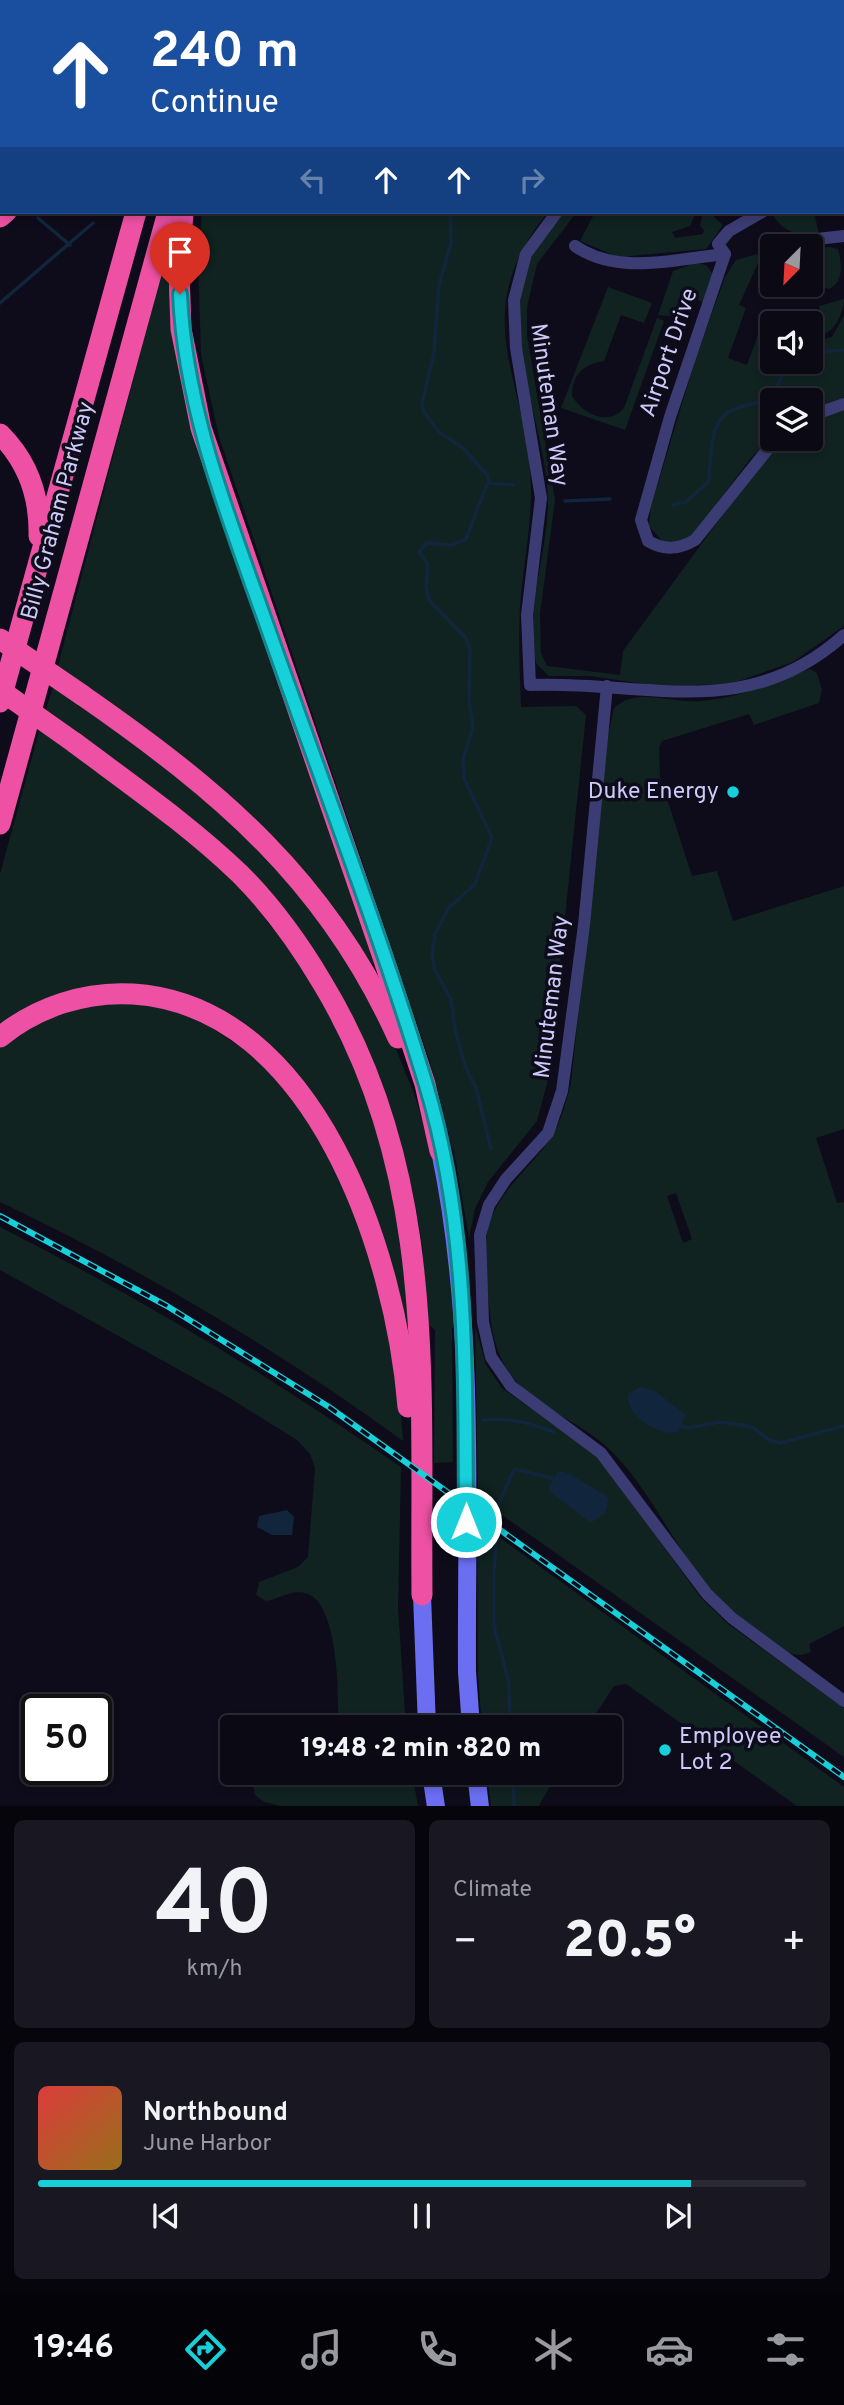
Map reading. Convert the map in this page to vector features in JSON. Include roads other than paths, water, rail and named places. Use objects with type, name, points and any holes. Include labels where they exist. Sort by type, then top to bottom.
[{"type":"highway","name":"Billy Graham Parkway","points":[[0,702],[135,214]]},
{"type":"highway","name":"Billy Graham Parkway","points":[[0,824],[167,214]]},
{"type":"highway","points":[[183,214],[179,272],[181,329],[201,428],[425,1084],[440,1151]]},
{"type":"highway","points":[[0,434],[22,459],[29,474],[39,514],[38,564]]},
{"type":"highway","points":[[0,639],[82,695],[215,793],[263,838],[311,893],[374,988],[408,1060],[440,1151]]},
{"type":"highway","points":[[0,690],[194,832],[241,876],[274,914],[336,1006],[374,1086],[399,1171],[415,1272],[420,1327],[422,1595]]},
{"type":"highway","points":[[0,1037],[29,1017],[68,1001],[114,994],[150,995],[190,1006],[226,1023],[258,1048],[290,1083],[323,1128],[350,1179],[386,1271],[406,1384],[422,1595]]},
{"type":"main road","points":[[440,1151],[452,1210],[465,1325],[467,1672],[470,1715]]},
{"type":"main road","points":[[422,1595],[427,1715]]},
{"type":"main road","points":[[433,1785],[436,1806]]},
{"type":"main road","points":[[477,1785],[480,1806]]},
{"type":"street","name":"Minuteman Way","points":[[556,214],[526,254],[516,284],[513,317],[541,498],[527,615],[530,691],[607,686],[584,925],[562,1091],[548,1133],[506,1179],[489,1205],[480,1236],[483,1322],[491,1357],[511,1386],[601,1453],[707,1594],[742,1626],[844,1701]]},
{"type":"street","name":"Airport Drive","points":[[759,214],[724,237],[718,244],[725,254],[670,417],[641,520],[642,531],[648,541],[669,548],[683,547],[695,540],[766,451]]},
{"type":"street","points":[[823,238],[844,236]]},
{"type":"street","points":[[575,246],[587,254],[620,264],[725,254]]},
{"type":"street","points":[[823,411],[844,404]]},
{"type":"street","points":[[607,686],[682,694],[735,689],[789,672],[844,635]]},
{"type":"water","points":[[640,1387],[655,1391],[686,1415],[678,1432],[653,1428],[637,1416],[628,1402],[628,1394]]},
{"type":"water","points":[[558,1471],[568,1473],[605,1495],[609,1499],[605,1513],[591,1523],[551,1493],[549,1488]]},
{"type":"water","points":[[287,1510],[294,1517],[292,1535],[272,1535],[257,1527],[259,1516]]},
{"type":"waterway","points":[[450,214],[451,243],[439,285],[434,353],[422,403],[424,412],[439,432],[463,448],[488,476],[488,482],[466,539],[452,545],[427,543],[419,552],[428,565],[426,587],[429,600],[466,638],[470,649],[469,701],[473,727],[463,759],[464,778],[492,838],[475,884],[448,909],[435,934],[432,956],[435,970],[451,999],[455,1029],[465,1066],[476,1088],[491,1149]]},
{"type":"waterway","points":[[38,218],[70,245]]},
{"type":"waterway","points":[[0,303],[93,223]]},
{"type":"waterway","points":[[823,352],[844,350]]},
{"type":"waterway","points":[[673,505],[686,502],[708,482],[712,440],[719,421],[735,409],[781,393],[778,385],[784,374]]},
{"type":"waterway","points":[[487,483],[513,485]]},
{"type":"waterway","points":[[565,501],[610,499]]},
{"type":"waterway","points":[[483,1420],[502,1419],[554,1432]]},
{"type":"waterway","points":[[680,1426],[688,1428],[720,1422],[742,1425],[754,1428],[769,1440],[781,1443],[844,1426]]},
{"type":"waterway","points":[[510,1715],[508,1679],[494,1626],[494,1572],[499,1503],[514,1469],[552,1478]]},
{"type":"waterway","points":[[513,1785],[514,1806]]},
{"type":"railway","points":[[0,1216],[167,1306],[329,1407],[844,1777]]},
{"type":"place","name":"Duke Energy","points":[[733,792]]},
{"type":"place","name":"Employee Lot 2","points":[[665,1750]]}]
